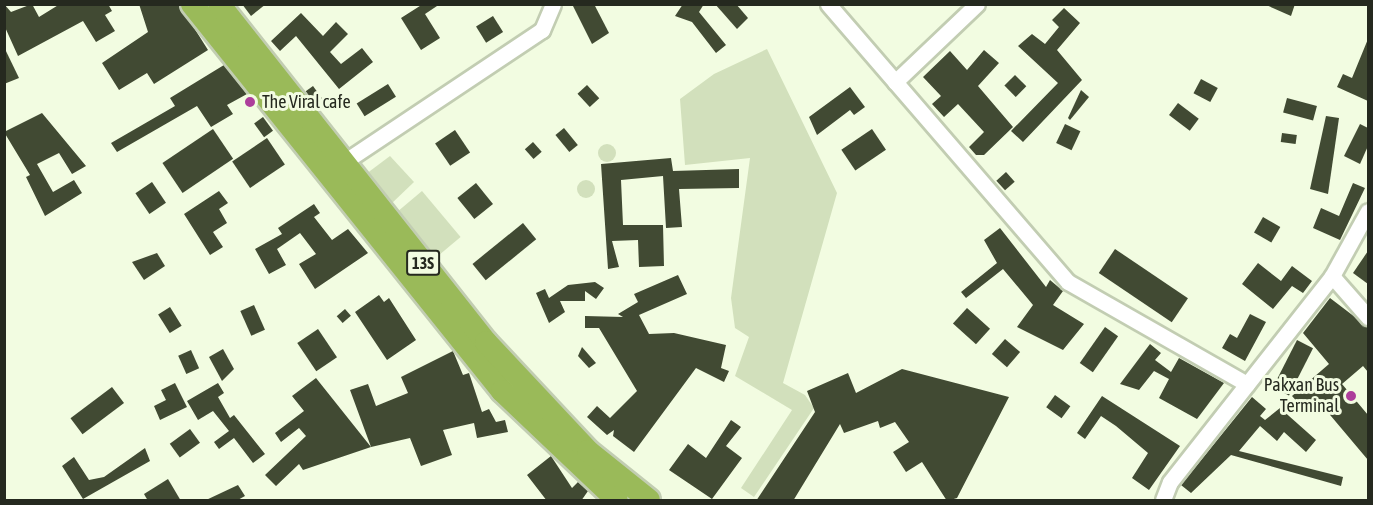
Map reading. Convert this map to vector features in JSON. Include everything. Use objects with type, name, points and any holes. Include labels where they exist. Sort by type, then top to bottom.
[{"type":"highway","name":"13S","points":[[192,4],[335,168],[478,347],[532,423],[617,501]]},
{"type":"highway","name":"13S","points":[[219,4],[335,168]]},
{"type":"highway","name":"13S","points":[[478,347],[579,443],[649,501]]},
{"type":"street","points":[[335,168],[542,30],[553,4]]},
{"type":"street","points":[[828,4],[1068,282],[1247,384]]},
{"type":"street","points":[[895,82],[977,4]]},
{"type":"street","points":[[1163,501],[1170,483],[1332,276],[1368,211]]},
{"type":"street","points":[[1332,276],[1368,317]]},
{"type":"green space","points":[[767,49],[837,193],[783,383],[805,395],[814,408],[754,497],[741,488],[792,410],[735,376],[749,337],[735,328],[731,298],[750,158],[685,165],[680,99],[714,74]]},
{"type":"green space","points":[[607,144],[613,147],[616,153],[613,159],[607,162],[601,159],[598,153],[601,147]]},
{"type":"green space","points":[[390,156],[414,182],[390,205],[366,174]]},
{"type":"green space","points":[[586,180],[592,183],[595,189],[592,195],[586,198],[580,195],[577,189],[580,183]]},
{"type":"green space","points":[[422,191],[461,237],[433,260],[394,214]]},
{"type":"building","points":[[4,4],[11,12],[32,4],[39,17],[60,4],[108,4],[112,11],[105,15],[115,31],[96,42],[83,21],[18,56],[4,25]]},
{"type":"building","points":[[139,4],[179,4],[208,50],[154,84],[147,73],[119,90],[102,63],[148,32]]},
{"type":"building","points":[[242,4],[266,4],[251,16]]},
{"type":"building","points":[[423,4],[440,4],[425,14],[440,38],[421,50],[401,18]]},
{"type":"building","points":[[572,4],[594,4],[609,33],[592,44]]},
{"type":"building","points":[[683,4],[704,4],[699,12],[726,45],[716,53],[692,22],[675,16]]},
{"type":"building","points":[[715,4],[736,4],[748,18],[737,29]]},
{"type":"building","points":[[1264,4],[1295,4],[1291,16]]},
{"type":"building","points":[[1064,8],[1080,23],[1057,50],[1082,80],[1023,142],[1011,131],[1058,83],[1018,46],[1032,34],[1045,44],[1059,27],[1052,20]]},
{"type":"building","points":[[301,13],[323,36],[336,22],[348,34],[330,52],[341,64],[362,48],[373,62],[339,89],[296,36],[280,51],[271,41]]},
{"type":"building","points":[[493,16],[503,32],[486,43],[476,27]]},
{"type":"building","points":[[1368,39],[1368,101],[1337,87],[1343,74],[1352,78]]},
{"type":"building","points":[[4,47],[19,78],[4,84]]},
{"type":"building","points":[[984,50],[999,63],[978,86],[1013,127],[984,155],[976,155],[969,147],[984,132],[958,104],[944,117],[932,104],[941,96],[923,77],[950,51],[967,70]]},
{"type":"building","points":[[224,65],[247,94],[227,105],[233,114],[211,127],[197,106],[117,152],[111,143],[175,106],[170,98]]},
{"type":"building","points":[[1015,75],[1026,86],[1016,97],[1004,86]]},
{"type":"building","points":[[1201,79],[1218,88],[1210,102],[1193,93]]},
{"type":"building","points":[[388,84],[396,97],[365,116],[357,104]]},
{"type":"building","points":[[587,85],[599,98],[590,107],[577,94]]},
{"type":"building","points":[[313,86],[323,100],[316,105],[306,91]]},
{"type":"building","points":[[850,87],[865,107],[854,115],[850,110],[817,135],[809,117]]},
{"type":"building","points":[[1081,90],[1089,97],[1070,120],[1068,118]]},
{"type":"building","points":[[1287,98],[1317,106],[1313,121],[1283,112]]},
{"type":"building","points":[[1178,103],[1199,119],[1190,131],[1169,115]]},
{"type":"building","points":[[42,113],[86,166],[72,174],[59,153],[37,164],[53,192],[74,180],[82,193],[45,216],[26,177],[30,175],[4,132]]},
{"type":"building","points":[[1326,116],[1339,118],[1328,194],[1310,189]]},
{"type":"building","points":[[263,117],[273,131],[264,137],[254,123]]},
{"type":"building","points":[[1065,124],[1080,131],[1072,150],[1056,143]]},
{"type":"building","points":[[1360,124],[1368,128],[1368,146],[1360,164],[1344,156]]},
{"type":"building","points":[[564,128],[578,145],[569,152],[555,135]]},
{"type":"building","points":[[213,129],[233,159],[183,193],[162,163]]},
{"type":"building","points":[[872,129],[886,150],[855,170],[841,150]]},
{"type":"building","points":[[455,130],[470,152],[450,166],[435,143]]},
{"type":"building","points":[[1282,133],[1297,135],[1296,144],[1281,142]]},
{"type":"building","points":[[267,138],[285,165],[250,188],[232,161]]},
{"type":"building","points":[[533,142],[542,152],[534,159],[525,149]]},
{"type":"building","points":[[671,158],[673,171],[739,169],[739,188],[679,189],[682,227],[666,228],[663,176],[621,180],[623,225],[663,225],[664,266],[639,267],[638,240],[612,241],[619,267],[608,269],[601,164]]},
{"type":"building","points":[[1006,172],[1015,182],[1005,190],[996,181]]},
{"type":"building","points":[[152,182],[166,203],[149,214],[135,193]]},
{"type":"building","points":[[476,183],[493,204],[474,219],[457,198]]},
{"type":"building","points":[[1353,183],[1365,188],[1340,240],[1313,228],[1321,208],[1339,216]]},
{"type":"building","points":[[219,191],[228,203],[219,209],[227,223],[213,232],[223,247],[210,255],[184,214]]},
{"type":"building","points":[[314,204],[320,213],[314,217],[332,240],[348,229],[368,253],[315,289],[299,264],[316,254],[300,233],[277,249],[286,265],[269,274],[255,249],[282,234],[278,228]]},
{"type":"building","points":[[1263,217],[1280,227],[1271,243],[1254,233]]},
{"type":"building","points":[[523,223],[536,239],[486,280],[472,264]]},
{"type":"building","points":[[1000,228],[1046,287],[1050,280],[1063,291],[1053,305],[1084,324],[1063,350],[1017,327],[1033,305],[1003,269],[966,298],[961,292],[997,263],[984,240]]},
{"type":"building","points":[[1115,249],[1188,298],[1172,322],[1099,273]]},
{"type":"building","points":[[1368,251],[1368,284],[1353,273]]},
{"type":"building","points":[[157,253],[165,266],[144,280],[132,262]]},
{"type":"building","points":[[1258,263],[1281,281],[1292,266],[1312,281],[1303,293],[1292,286],[1273,309],[1242,284]]},
{"type":"building","points":[[678,275],[687,294],[639,315],[649,334],[674,333],[726,345],[721,368],[729,371],[724,382],[696,368],[634,452],[613,436],[614,430],[607,435],[587,417],[597,406],[610,418],[637,391],[599,328],[585,328],[585,316],[623,317],[618,314],[638,302],[634,294]]},
{"type":"building","points":[[595,282],[604,288],[596,299],[585,291],[585,301],[560,301],[565,312],[549,323],[536,293],[545,289],[549,298],[568,285]]},
{"type":"building","points":[[379,295],[384,302],[389,298],[416,340],[387,360],[355,312]]},
{"type":"building","points":[[1330,298],[1368,327],[1368,372],[1363,366],[1342,384],[1368,415],[1368,460],[1320,403],[1308,414],[1292,396],[1329,364],[1303,333]]},
{"type":"building","points":[[254,305],[265,330],[251,336],[240,311]]},
{"type":"building","points":[[170,307],[182,326],[170,333],[158,314]]},
{"type":"building","points":[[967,308],[990,329],[976,344],[953,324]]},
{"type":"building","points":[[345,309],[351,316],[343,323],[337,316]]},
{"type":"building","points":[[1250,314],[1266,322],[1245,361],[1222,348],[1230,334],[1237,338]]},
{"type":"building","points":[[1105,327],[1118,336],[1093,372],[1080,363]]},
{"type":"building","points":[[318,329],[337,357],[316,371],[297,343]]},
{"type":"building","points":[[1005,339],[1020,352],[1007,367],[992,354]]},
{"type":"building","points":[[1297,340],[1313,348],[1289,395],[1273,387]]},
{"type":"building","points":[[1150,344],[1161,353],[1155,360],[1171,372],[1179,358],[1224,383],[1197,419],[1159,398],[1169,379],[1154,371],[1139,390],[1120,384]]},
{"type":"building","points":[[582,347],[596,363],[589,368],[578,356]]},
{"type":"building","points":[[223,349],[234,369],[222,381],[209,357]]},
{"type":"building","points":[[191,350],[199,368],[186,374],[178,356]]},
{"type":"building","points":[[453,351],[463,375],[469,373],[482,412],[489,409],[496,422],[505,420],[508,432],[477,438],[474,423],[443,430],[452,455],[421,466],[410,438],[371,447],[350,390],[368,384],[376,406],[408,393],[401,377]]},
{"type":"building","points":[[902,369],[1009,397],[957,498],[947,501],[922,462],[906,472],[893,452],[909,442],[895,422],[880,428],[878,421],[844,433],[840,424],[793,501],[756,501],[815,412],[807,391],[848,373],[856,393]]},
{"type":"building","points":[[316,378],[371,447],[303,470],[299,464],[276,486],[265,475],[306,436],[299,428],[281,442],[275,433],[304,411],[292,396]]},
{"type":"building","points":[[175,383],[187,407],[160,420],[154,406],[166,400],[161,390]]},
{"type":"building","points":[[218,383],[224,393],[218,397],[230,418],[234,415],[265,454],[253,463],[234,438],[219,449],[214,442],[229,431],[213,411],[198,420],[187,401]]},
{"type":"building","points":[[112,387],[124,403],[83,434],[70,418]]},
{"type":"building","points":[[1055,395],[1070,406],[1062,418],[1046,407]]},
{"type":"building","points":[[1102,396],[1180,446],[1149,490],[1132,478],[1148,453],[1116,426],[1101,416],[1085,439],[1077,433]]},
{"type":"building","points":[[1252,397],[1266,409],[1260,416],[1265,420],[1280,408],[1316,440],[1306,452],[1284,432],[1277,441],[1260,426],[1239,451],[1343,477],[1341,486],[1231,455],[1191,493],[1181,485]]},
{"type":"building","points":[[731,420],[741,427],[726,446],[742,458],[712,499],[669,470],[688,444],[706,458]]},
{"type":"building","points":[[190,429],[200,443],[180,457],[170,444]]},
{"type":"building","points":[[145,448],[150,461],[83,499],[62,466],[74,457],[89,480],[104,477]]},
{"type":"building","points":[[551,456],[572,488],[578,482],[588,491],[581,501],[547,501],[527,475]]},
{"type":"building","points":[[168,479],[181,501],[148,501],[144,494]]},
{"type":"building","points":[[238,485],[245,496],[236,501],[204,501]]},
{"type":"place","name":"The Viral cafe","points":[[250,102]]},
{"type":"place","name":"Pakxan Bus Terminal","points":[[1351,396]]}]
